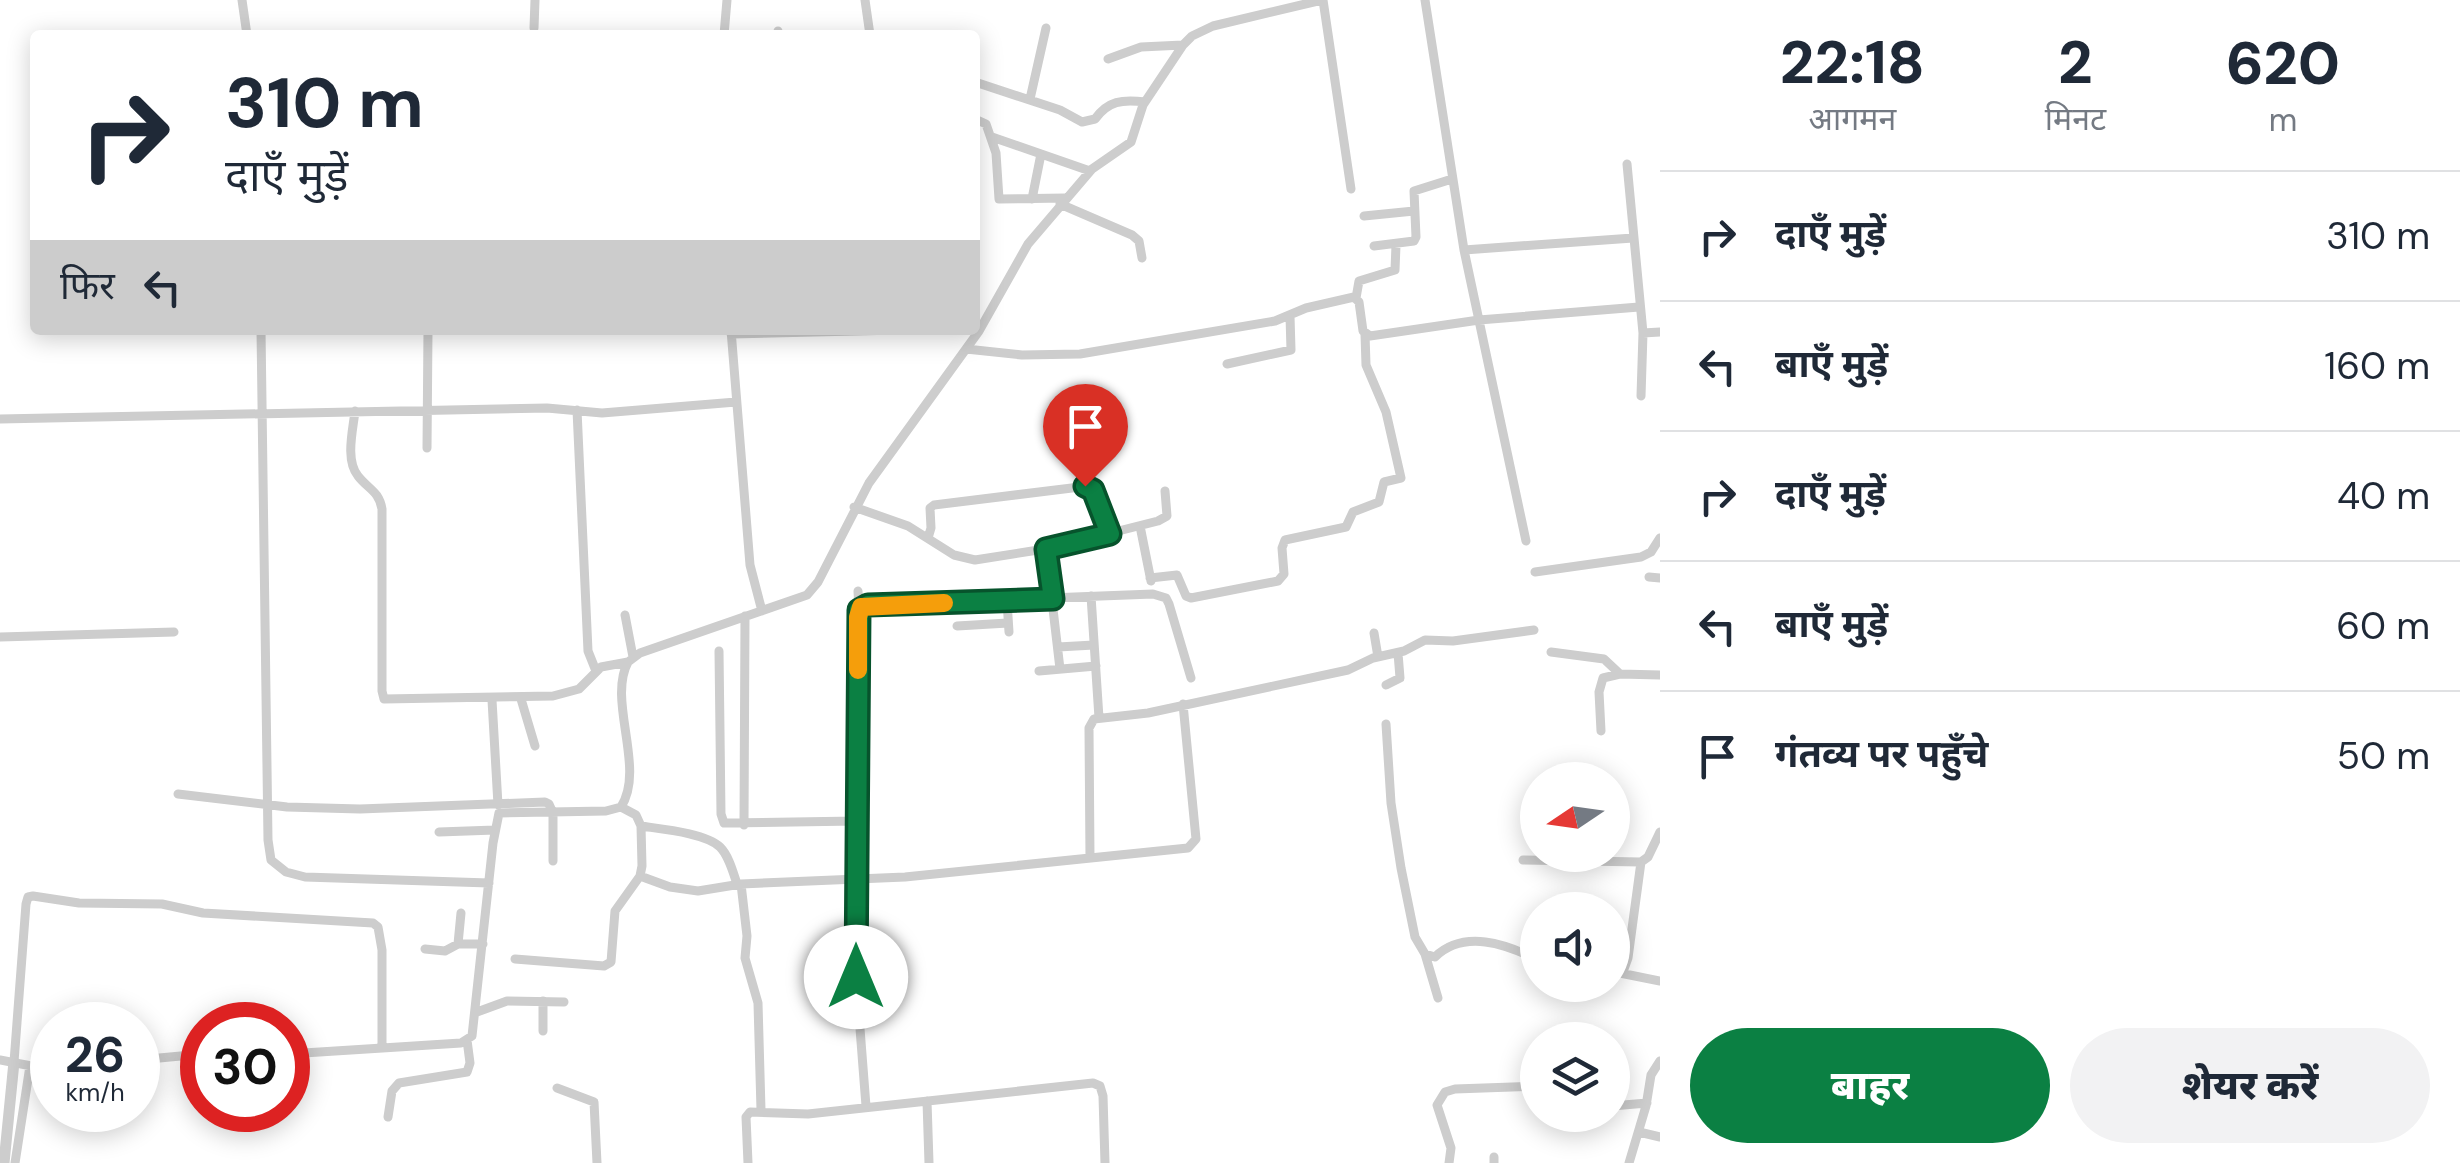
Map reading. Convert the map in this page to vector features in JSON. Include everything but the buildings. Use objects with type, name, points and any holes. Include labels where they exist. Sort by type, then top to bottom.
[{"type":"street","points":[[242,0],[246,30]]},
{"type":"street","points":[[534,28],[535,0]]},
{"type":"street","points":[[727,0],[727,30]]},
{"type":"street","points":[[865,0],[869,30]]},
{"type":"street","points":[[980,323],[1028,244],[1063,201],[1090,171],[1131,142],[1144,102],[1183,45],[1214,26],[1323,0],[1352,189]]},
{"type":"street","points":[[1425,0],[1464,250],[1526,541]]},
{"type":"street","points":[[1030,99],[1046,28]]},
{"type":"street","points":[[1108,60],[1142,48],[1183,45]]},
{"type":"street","points":[[980,84],[1086,122],[1095,119],[1110,103],[1144,102]]},
{"type":"street","points":[[980,121],[992,137],[996,153],[997,197],[1063,201],[1132,235],[1138,240],[1142,258]]},
{"type":"street","points":[[992,137],[1090,171]]},
{"type":"street","points":[[1032,198],[1041,154]]},
{"type":"street","points":[[1627,164],[1644,332],[1641,396]]},
{"type":"street","points":[[1374,246],[1416,240],[1416,189],[1452,179]]},
{"type":"street","points":[[1364,216],[1414,212]]},
{"type":"street","points":[[1464,250],[1632,238]]},
{"type":"street","points":[[1150,578],[1176,576],[1188,598],[1278,581],[1284,574],[1282,548],[1286,540],[1346,527],[1353,512],[1379,502],[1384,482],[1401,478],[1386,412],[1364,359],[1365,334],[1356,298],[1359,280],[1395,270],[1396,244]]},
{"type":"street","points":[[966,349],[1022,355],[1080,354],[1290,316],[1306,308],[1356,298]]},
{"type":"street","points":[[1365,334],[1639,307]]},
{"type":"street","points":[[1226,364],[1290,350],[1290,316]]},
{"type":"street","points":[[1644,332],[1660,332]]},
{"type":"street","points":[[261,335],[269,853],[277,867],[305,876],[489,883]]},
{"type":"street","points":[[426,448],[428,335]]},
{"type":"street","points":[[731,335],[750,565],[762,611]]},
{"type":"street","points":[[354,411],[354,468],[378,495],[382,509],[382,696],[393,700],[492,700],[553,696],[579,689],[607,664],[802,598],[812,589],[854,506],[974,335]]},
{"type":"street","points":[[0,419],[547,408],[602,413],[736,402]]},
{"type":"street","points":[[577,410],[588,651],[596,671]]},
{"type":"street","points":[[928,538],[932,528],[930,508],[934,504],[1088,486],[1110,534]]},
{"type":"street","points":[[854,506],[928,538],[954,555],[974,560],[1046,549],[1168,516],[1166,491]]},
{"type":"street","points":[[1140,526],[1154,594]]},
{"type":"street","points":[[1535,572],[1641,558],[1651,552],[1660,538]]},
{"type":"street","points":[[1046,549],[1060,669]]},
{"type":"street","points":[[858,591],[857,1005],[866,1106]]},
{"type":"street","points":[[859,610],[868,605],[1154,594],[1166,598],[1169,604],[1191,678]]},
{"type":"street","points":[[1091,596],[1099,718]]},
{"type":"street","points":[[957,626],[1008,628],[1007,601]]},
{"type":"street","points":[[178,794],[360,809],[612,811],[621,806],[628,786],[623,684],[630,659],[626,615]]},
{"type":"street","points":[[744,616],[744,824]]},
{"type":"street","points":[[1090,858],[1091,722],[1348,670],[1426,640],[1453,641],[1534,630]]},
{"type":"street","points":[[0,637],[174,632]]},
{"type":"street","points":[[1374,634],[1378,657]]},
{"type":"street","points":[[1058,647],[1094,645]]},
{"type":"street","points":[[719,651],[721,814],[726,824],[856,822]]},
{"type":"street","points":[[1386,685],[1400,678],[1398,652]]},
{"type":"street","points":[[1551,652],[1604,658],[1620,674]]},
{"type":"street","points":[[1039,671],[1096,666]]},
{"type":"street","points":[[1601,731],[1603,678],[1620,674],[1660,675]]},
{"type":"street","points":[[521,699],[534,746]]},
{"type":"street","points":[[388,1117],[392,1091],[399,1083],[467,1072],[470,1063],[468,1040],[475,1030],[499,808],[492,700]]},
{"type":"street","points":[[640,876],[689,890],[739,884],[856,881],[1170,850],[1195,843],[1183,704]]},
{"type":"street","points":[[1386,724],[1390,792],[1401,868],[1415,937],[1425,954],[1438,998]]},
{"type":"street","points":[[515,958],[609,964],[616,911],[640,876],[641,826],[636,815],[621,806]]},
{"type":"street","points":[[553,813],[553,862]]},
{"type":"street","points":[[641,826],[717,845],[739,884],[747,936],[744,958],[759,1011],[761,1110]]},
{"type":"street","points":[[439,832],[495,830]]},
{"type":"street","points":[[1630,862],[1642,862],[1648,857],[1660,832]]},
{"type":"street","points":[[1630,944],[1642,862]]},
{"type":"street","points":[[4,1163],[28,897],[79,904],[162,904],[203,913],[373,922],[378,927],[382,950],[382,1048]]},
{"type":"street","points":[[458,944],[462,912]]},
{"type":"street","points":[[1425,954],[1435,957],[1449,945],[1493,942],[1520,951]]},
{"type":"street","points":[[425,949],[445,951],[458,944],[483,944]]},
{"type":"street","points":[[1630,977],[1660,980]]},
{"type":"street","points":[[476,1012],[507,1001],[564,1002]]},
{"type":"street","points":[[542,1031],[543,1001]]},
{"type":"street","points":[[310,1053],[468,1040]]},
{"type":"street","points":[[0,1060],[30,1066],[15,1163]]},
{"type":"street","points":[[1629,1163],[1651,1075],[1660,1061]]},
{"type":"street","points":[[748,1163],[746,1115],[761,1110],[808,1114],[1098,1084],[1103,1096],[1105,1163]]},
{"type":"street","points":[[1449,1163],[1450,1148],[1437,1105],[1444,1092],[1520,1087]]},
{"type":"street","points":[[557,1088],[590,1099],[595,1105],[597,1163]]},
{"type":"street","points":[[926,1101],[929,1163]]},
{"type":"street","points":[[1630,1104],[1647,1103]]},
{"type":"street","points":[[1638,1132],[1660,1137]]},
{"type":"slow traffic","points":[[858,670],[861,607],[944,603]]},
{"type":"route","points":[[856,977],[859,610],[868,605],[1053,599],[1046,549],[1110,534],[1093,490],[1085,486]]}]
